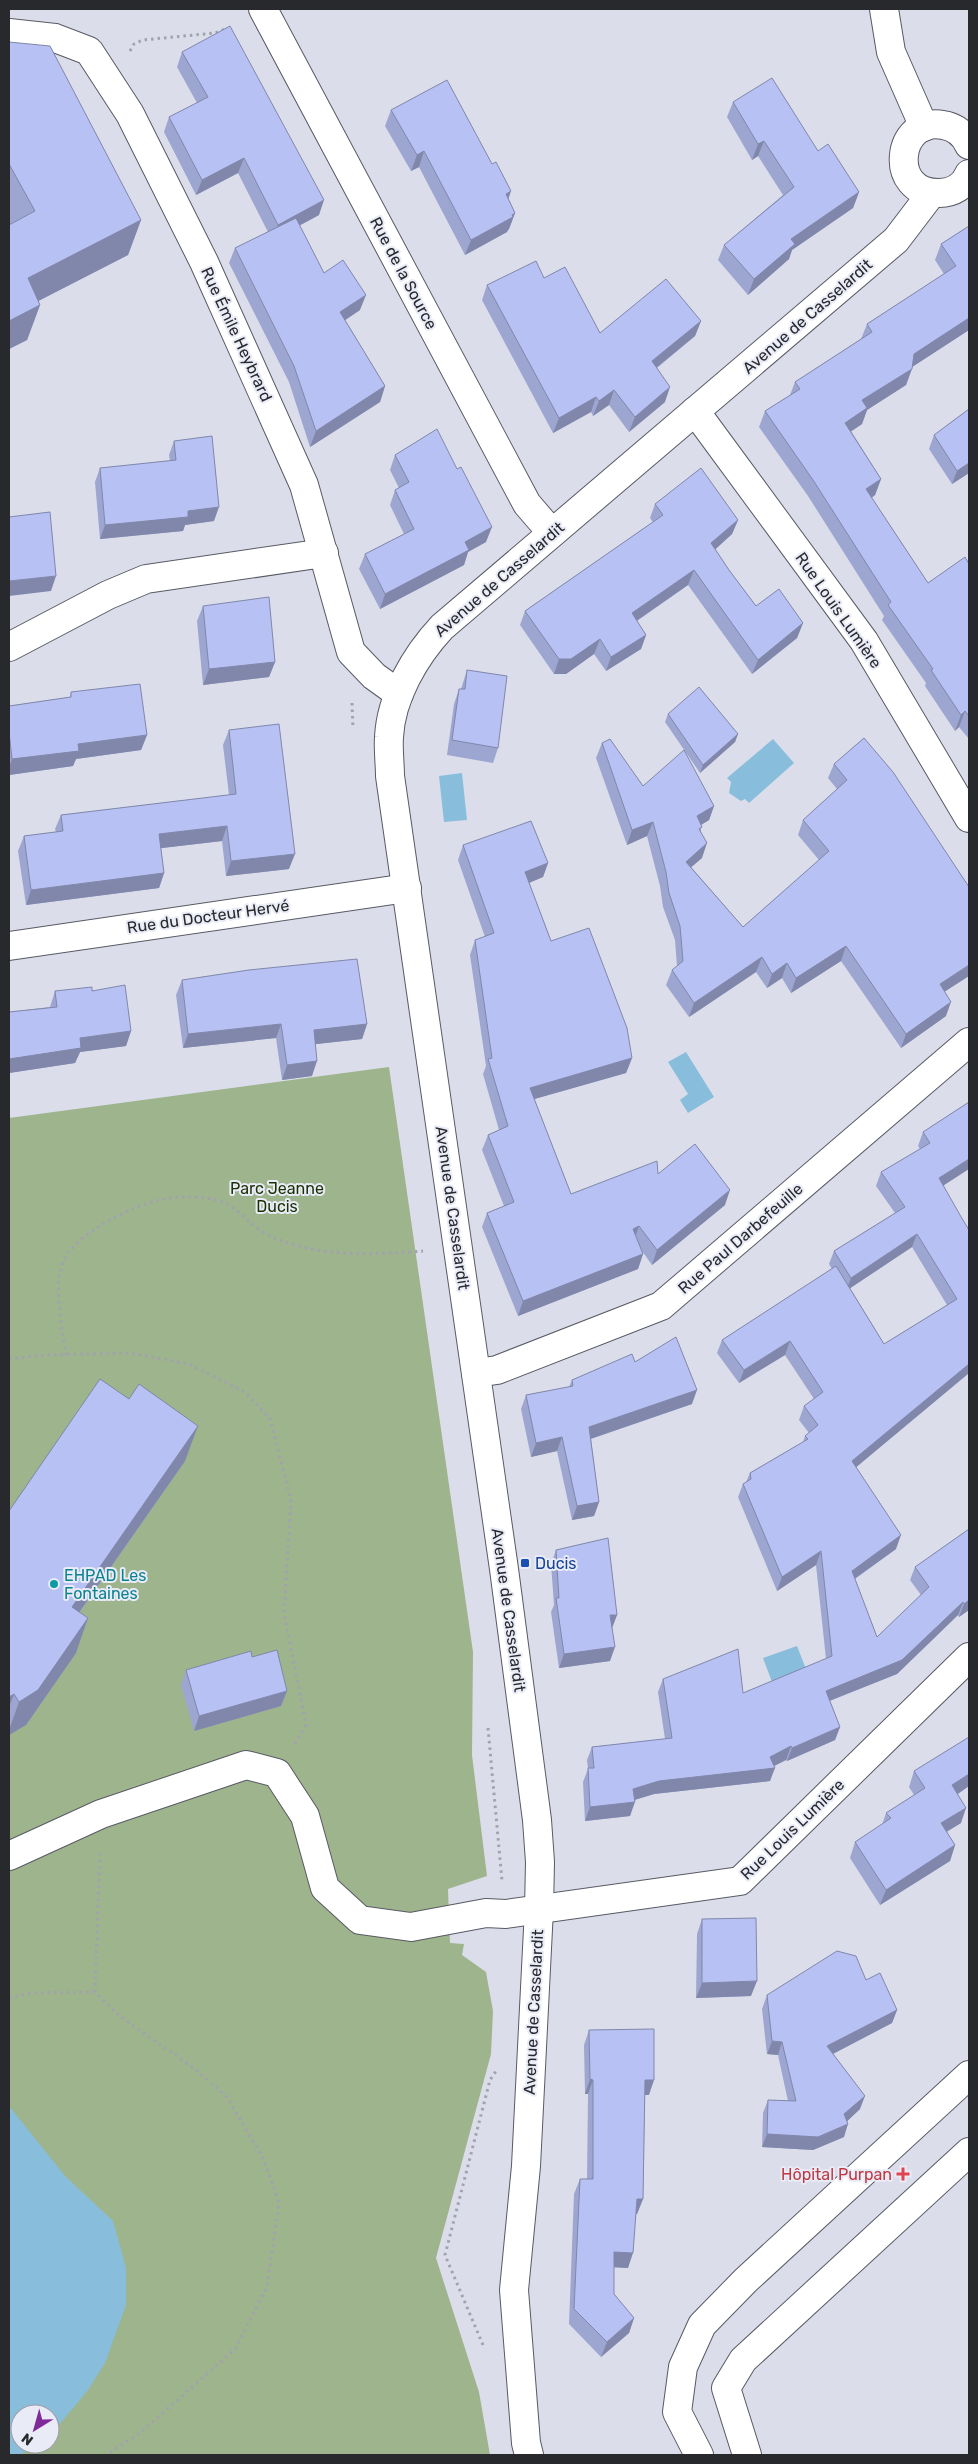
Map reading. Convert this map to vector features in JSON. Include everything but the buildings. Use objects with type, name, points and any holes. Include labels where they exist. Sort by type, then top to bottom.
[{"type":"street","name":"Rue de la Source","points":[[263,9],[527,504],[552,533]]},
{"type":"street","points":[[884,9],[891,52],[924,127]]},
{"type":"street","name":"Rue Émile Heybrard","points":[[9,33],[55,38],[88,51],[130,114],[204,262],[304,485],[351,652],[374,676],[399,694]]},
{"type":"street","points":[[969,145],[960,132],[949,126],[937,124],[924,127],[908,142],[903,162],[906,173],[912,183],[920,190],[930,194],[944,193],[956,189],[966,180],[969,174]]},
{"type":"street","name":"Avenue de Casselardit","points":[[529,2455],[526,2443],[514,2290],[526,2166],[540,1862],[537,1820],[476,1373],[390,776],[388,737],[399,694],[425,646],[442,627],[896,240],[930,194]]},
{"type":"street","name":"Rue Louis Lumière","points":[[695,411],[864,641],[969,818]]},
{"type":"street","points":[[9,647],[108,595],[146,580],[324,553]]},
{"type":"street","name":"Rue du Docteur Hervé","points":[[9,946],[407,888]]},
{"type":"street","name":"Rue Paul Darbefeuille","points":[[476,1373],[497,1370],[661,1306],[969,1042]]},
{"type":"street","name":"Rue Louis Lumière","points":[[277,1773],[305,1816],[326,1888],[360,1920],[411,1927],[486,1914],[506,1914],[740,1881],[969,1658]]},
{"type":"street","points":[[9,1856],[101,1814],[246,1766],[277,1773]]},
{"type":"street","points":[[699,2455],[677,2412],[683,2367],[702,2325],[746,2280],[969,2075]]},
{"type":"street","points":[[747,2455],[726,2388],[743,2360],[969,2152]]},
{"type":"path","points":[[108,80],[127,72],[129,53],[134,44],[143,40],[215,33],[233,25]]},
{"type":"path","points":[[66,1355],[61,1322],[59,1274],[69,1252],[90,1234],[137,1206],[161,1199],[192,1196],[219,1201],[242,1214],[262,1232],[282,1241],[326,1252],[391,1254],[431,1250]]},
{"type":"path","points":[[9,1359],[130,1353],[188,1364],[245,1392],[270,1419],[291,1499],[284,1614],[306,1725],[277,1773]]},
{"type":"path","points":[[95,1992],[101,1814]]},
{"type":"path","points":[[9,1998],[30,1993],[95,1992],[121,2017],[195,2069],[227,2097],[264,2160],[279,2203],[267,2287],[235,2349],[140,2433],[106,2455]]},
{"type":"path","points":[[486,2353],[445,2255],[490,2080],[498,2067]]},
{"type":"green space","name":"Parc Jeanne Ducis","points":[[389,1067],[473,1652],[472,1755],[487,1876],[448,1889],[450,1943],[464,1944],[462,1955],[486,1972],[493,2011],[491,2054],[436,2258],[479,2392],[490,2455],[9,2455],[9,1118]]},
{"type":"water","points":[[773,739],[794,763],[749,803],[745,799],[741,801],[729,793],[731,782],[727,778]]},
{"type":"water","points":[[462,773],[467,820],[444,822],[439,776]]},
{"type":"water","points":[[686,1052],[714,1097],[688,1113],[680,1100],[688,1094],[668,1062]]},
{"type":"water","points":[[797,1646],[806,1669],[772,1682],[763,1658]]},
{"type":"water","points":[[9,2106],[65,2176],[113,2221],[126,2268],[126,2305],[105,2363],[88,2390],[60,2423],[60,2404],[10,2404],[10,2454],[22,2454],[9,2455]]},
{"type":"place","name":"Ducis","points":[[525,1563]]},
{"type":"place","name":"EHPAD Les Fontaines","points":[[54,1584]]},
{"type":"place","name":"Hôpital Purpan","points":[[903,2174]]}]
